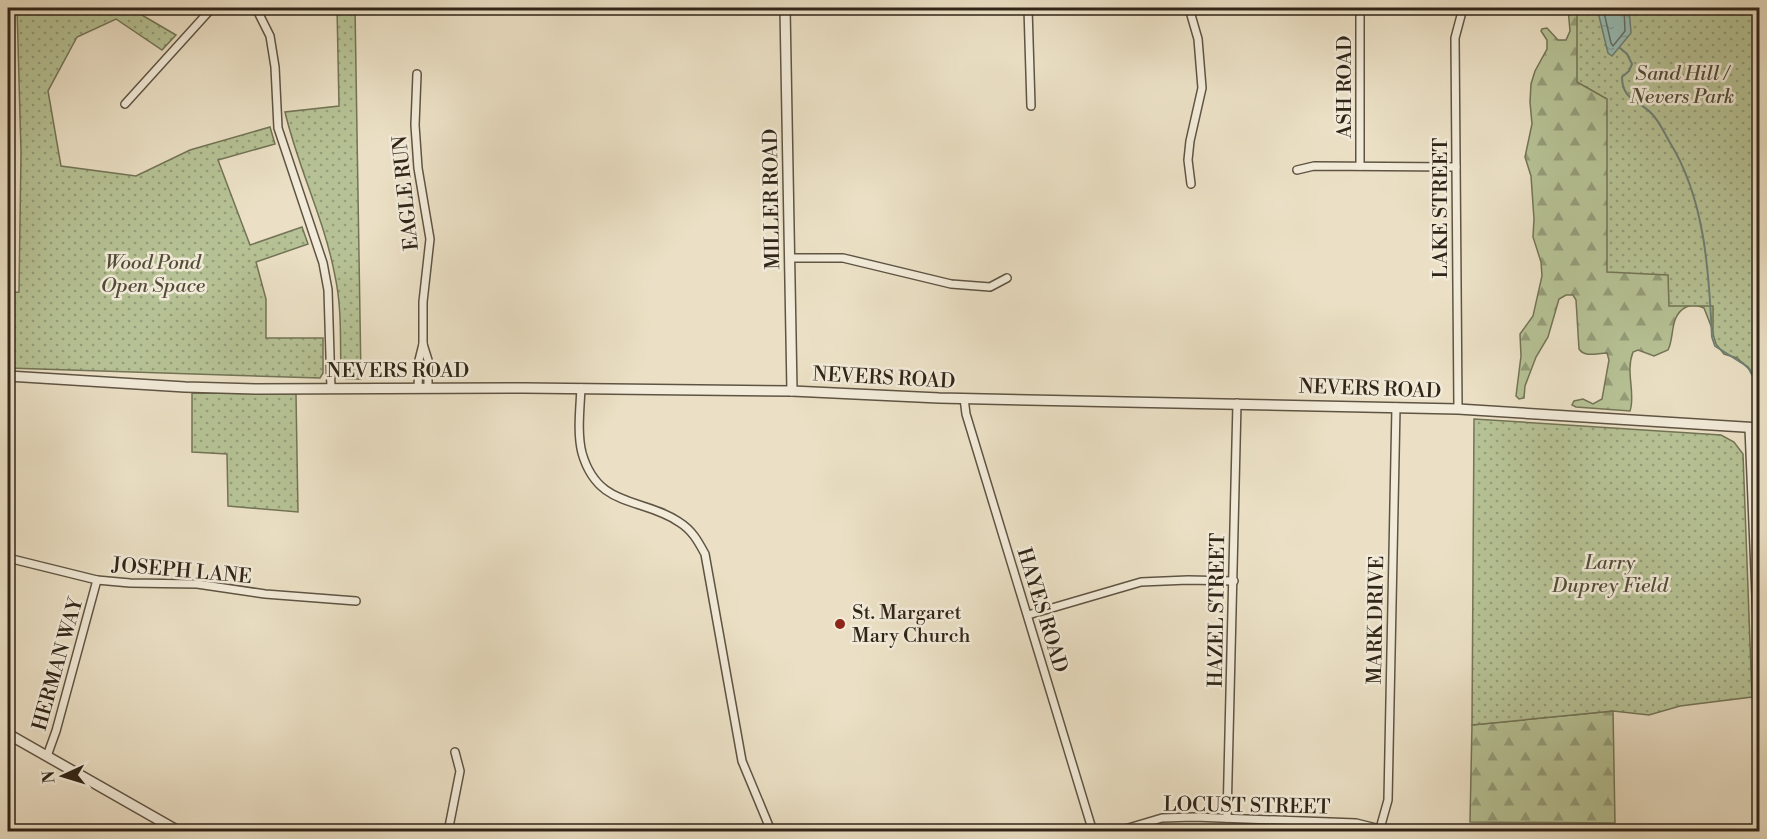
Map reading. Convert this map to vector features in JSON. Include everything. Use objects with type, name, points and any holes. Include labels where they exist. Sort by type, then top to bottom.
[{"type":"street","points":[[125,104],[212,8]]},
{"type":"street","points":[[256,8],[270,36],[275,67],[278,128],[323,263],[328,290],[331,389]]},
{"type":"street","name":"MILLER ROAD","points":[[785,8],[792,390]]},
{"type":"street","points":[[1028,8],[1031,106]]},
{"type":"street","points":[[1189,8],[1198,39],[1202,88],[1190,141],[1188,160],[1191,184]]},
{"type":"street","name":"ASH ROAD","points":[[1360,8],[1360,166]]},
{"type":"street","name":"LAKE STREET","points":[[1458,409],[1455,38],[1463,8]]},
{"type":"street","name":"EAGLE RUN","points":[[417,74],[414,97],[418,168],[430,239],[423,302],[423,344],[428,360],[423,388]]},
{"type":"street","points":[[1298,170],[1314,166],[1456,167]]},
{"type":"street","points":[[790,258],[843,258],[951,284],[990,287],[1007,278]]},
{"type":"street","name":"NEVERS ROAD","points":[[8,376],[185,387],[792,390],[964,398],[1396,407],[1755,428]]},
{"type":"street","points":[[581,388],[579,436],[582,452],[593,477],[613,495],[668,515],[680,522],[691,531],[705,554],[742,761],[769,831]]},
{"type":"street","name":"HAYES ROAD","points":[[964,398],[966,414],[1093,831]]},
{"type":"street","name":"HAZEL STREET","points":[[1227,818],[1237,403]]},
{"type":"street","name":"MARK DRIVE","points":[[1379,830],[1388,800],[1396,407]]},
{"type":"street","points":[[1755,428],[1760,667]]},
{"type":"street","name":"JOSEPH LANE","points":[[8,558],[97,579],[130,583],[197,584],[265,594],[356,601]]},
{"type":"street","name":"HERMAN WAY","points":[[47,756],[56,731],[97,579]]},
{"type":"street","points":[[1028,615],[1141,582],[1188,579],[1234,581]]},
{"type":"street","points":[[8,734],[180,831]]},
{"type":"street","points":[[448,831],[460,771],[455,752]]},
{"type":"street","name":"LOCUST STREET","points":[[1115,831],[1162,818],[1356,823],[1379,830]]},
{"type":"green space","name":"Wood Pond Open Space","points":[[17,8],[130,8],[176,35],[162,50],[116,19],[77,37],[48,91],[61,166],[136,176],[190,150],[270,127],[275,144],[218,160],[250,245],[302,227],[308,244],[256,262],[266,299],[266,338],[323,338],[323,373],[320,378],[8,368],[8,293],[19,292],[21,152]]},
{"type":"green space","points":[[337,8],[355,8],[361,379],[346,379],[341,373],[340,312],[331,255],[285,112],[339,106]]},
{"type":"green space","points":[[1568,8],[1759,8],[1713,331],[1704,308],[1695,305],[1688,306],[1677,316],[1668,350],[1654,356],[1638,350],[1633,352],[1630,367],[1632,404],[1630,411],[1572,405],[1574,401],[1583,399],[1593,404],[1602,399],[1609,360],[1607,353],[1588,354],[1579,349],[1576,300],[1573,295],[1566,295],[1559,299],[1548,337],[1536,357],[1525,386],[1524,398],[1519,399],[1516,396],[1521,356],[1520,334],[1533,316],[1542,276],[1541,262],[1533,237],[1531,176],[1525,157],[1532,124],[1531,84],[1547,49],[1547,40],[1541,31],[1547,28],[1558,40],[1566,40],[1570,31]]},
{"type":"green space","name":"Sand Hill / Nevers Park","points":[[1572,8],[1759,8],[1759,389],[1750,370],[1737,358],[1724,354],[1716,344],[1713,334],[1713,306],[1669,306],[1668,275],[1607,272],[1607,99],[1577,82],[1577,11]]},
{"type":"green space","points":[[192,393],[296,394],[298,512],[228,506],[227,454],[192,452]]},
{"type":"green space","name":"Larry Duprey Field","points":[[1474,419],[1721,435],[1734,442],[1743,454],[1752,697],[1680,706],[1649,715],[1613,711],[1472,725]]},
{"type":"green space","points":[[1613,711],[1615,823],[1470,822],[1472,725]]},
{"type":"water","points":[[1597,8],[1629,8],[1631,33],[1612,56],[1608,53]]},
{"type":"waterway","points":[[1620,48],[1627,54],[1632,64],[1629,71],[1622,77],[1625,91],[1657,120],[1681,163],[1698,211],[1707,261],[1712,337],[1715,346],[1748,367],[1760,390]]},
{"type":"place","name":"St. Margaret Mary Church","points":[[840,624]]}]
